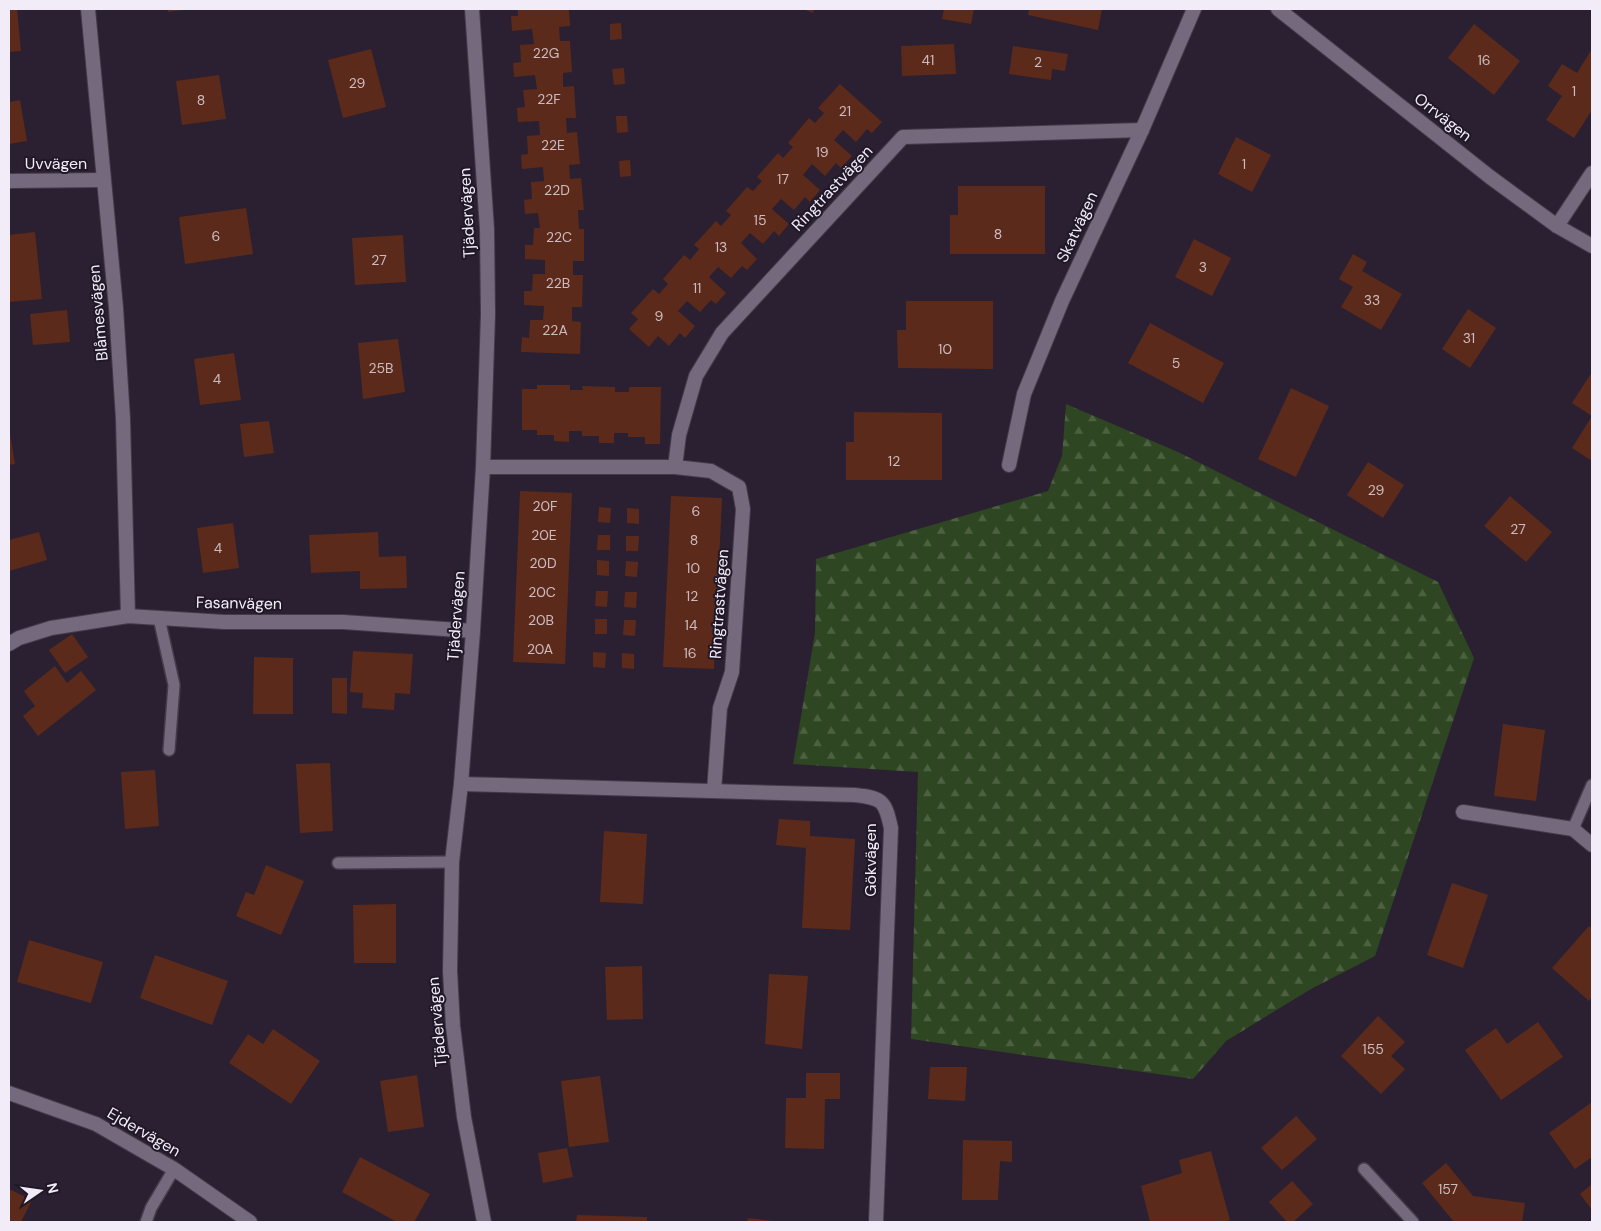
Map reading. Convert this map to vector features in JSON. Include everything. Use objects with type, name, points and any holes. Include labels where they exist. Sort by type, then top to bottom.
[{"type":"street","name":"Blåmesvägen","points":[[88,9],[116,308],[123,419],[128,616]]},
{"type":"street","name":"Tjädervägen","points":[[472,9],[487,229],[488,314],[483,467],[473,631],[461,784],[452,862],[450,971],[453,1026],[464,1117],[484,1222]]},
{"type":"street","name":"Skatvägen","points":[[1008,465],[1024,394],[1062,301],[1142,130],[1194,9]]},
{"type":"street","name":"Orrvägen","points":[[1278,9],[1490,177],[1557,226],[1592,246]]},
{"type":"street","name":"Ringtrastvägen","points":[[675,467],[679,435],[696,376],[722,333],[903,137],[1142,130]]},
{"type":"street","points":[[1557,226],[1592,173]]},
{"type":"street","name":"Uvvägen","points":[[9,181],[103,180]]},
{"type":"street","name":"Ringtrastvägen","points":[[483,467],[675,467],[711,471],[738,487],[743,509],[732,672],[720,708],[714,791]]},
{"type":"street","name":"Fasanvägen","points":[[9,644],[20,638],[51,628],[128,616],[224,622],[343,622],[473,631]]},
{"type":"street","name":"Gökvägen","points":[[461,784],[855,795],[875,798],[886,807],[891,828],[876,1222]]},
{"type":"street","points":[[1464,812],[1573,829],[1592,845]]},
{"type":"street","name":"Ejdervägen","points":[[9,1093],[96,1124],[174,1169],[250,1222]]},
{"type":"lane","points":[[159,618],[174,685],[169,750]]},
{"type":"lane","points":[[1573,829],[1592,785]]},
{"type":"lane","points":[[338,863],[452,862]]},
{"type":"lane","points":[[146,1222],[151,1208],[174,1169]]},
{"type":"lane","points":[[1364,1169],[1413,1222]]},
{"type":"green space","points":[[1066,404],[1178,452],[1438,582],[1474,658],[1375,956],[1311,989],[1226,1041],[1193,1079],[911,1039],[918,772],[793,764],[815,633],[816,559],[1048,491],[1062,456]]},
{"type":"building","points":[[9,9],[17,9],[21,51],[9,52]]},
{"type":"building","points":[[168,9],[183,9],[183,10],[168,12]]},
{"type":"building","points":[[518,9],[569,9],[570,26],[559,27],[560,41],[570,41],[572,72],[563,73],[563,87],[574,86],[576,118],[566,118],[567,133],[577,132],[580,164],[569,165],[570,179],[581,178],[584,210],[578,210],[579,229],[584,229],[584,261],[573,261],[573,275],[583,275],[582,307],[572,307],[572,321],[581,322],[580,354],[521,352],[522,337],[529,338],[530,320],[543,320],[544,306],[524,305],[524,291],[532,291],[533,274],[545,274],[545,260],[525,259],[525,245],[533,245],[534,228],[540,228],[538,213],[525,214],[524,200],[532,199],[531,182],[544,181],[543,167],[522,169],[521,155],[528,154],[527,136],[540,135],[539,121],[518,122],[517,108],[525,107],[523,90],[537,89],[535,75],[514,77],[513,63],[521,62],[520,45],[534,44],[532,29],[512,31],[511,16],[518,16]]},
{"type":"building","points":[[803,9],[814,9],[813,13]]},
{"type":"building","points":[[944,9],[974,9],[971,24],[942,19]]},
{"type":"building","points":[[1029,9],[1102,9],[1098,30],[1028,15]]},
{"type":"building","points":[[621,23],[622,39],[610,40],[610,24]]},
{"type":"building","points":[[1474,24],[1520,61],[1494,95],[1448,58]]},
{"type":"building","points":[[954,44],[956,74],[902,76],[901,46]]},
{"type":"building","points":[[1013,46],[1068,54],[1065,71],[1052,69],[1051,80],[1009,74]]},
{"type":"building","points":[[371,49],[386,107],[343,118],[328,60]]},
{"type":"building","points":[[1592,49],[1592,110],[1574,138],[1546,120],[1562,96],[1548,86],[1562,64],[1577,73]]},
{"type":"building","points":[[624,68],[625,84],[614,85],[612,69]]},
{"type":"building","points":[[219,75],[226,119],[182,125],[176,81]]},
{"type":"building","points":[[840,84],[882,122],[872,133],[867,129],[856,142],[843,130],[834,140],[852,156],[841,168],[836,163],[825,176],[812,164],[803,175],[820,190],[810,202],[805,197],[794,210],[781,199],[772,209],[789,224],[779,236],[774,231],[763,244],[750,233],[741,243],[757,259],[747,270],[742,266],[731,278],[718,267],[709,277],[726,293],[716,304],[711,300],[700,312],[687,301],[678,311],[695,326],[685,338],[680,333],[669,346],[658,336],[649,347],[629,329],[638,319],[631,313],[653,289],[659,294],[668,284],[663,279],[684,255],[690,260],[699,249],[694,245],[716,221],[721,226],[731,215],[726,211],[747,187],[753,191],[762,181],[757,177],[778,153],[783,158],[793,147],[788,143],[809,118],[815,123],[824,113],[818,108]]},
{"type":"building","points":[[20,100],[27,141],[9,144],[9,102]]},
{"type":"building","points":[[616,116],[627,116],[628,132],[617,133]]},
{"type":"building","points":[[1236,137],[1271,155],[1252,192],[1218,174]]},
{"type":"building","points":[[630,160],[631,176],[620,177],[619,161]]},
{"type":"building","points":[[958,186],[1045,186],[1045,254],[950,254],[950,215],[958,215]]},
{"type":"building","points":[[246,208],[253,254],[185,264],[179,217]]},
{"type":"building","points":[[35,232],[42,299],[9,302],[9,235]]},
{"type":"building","points":[[403,235],[406,282],[355,285],[352,238]]},
{"type":"building","points":[[1194,239],[1231,258],[1212,296],[1175,277]]},
{"type":"building","points":[[1353,254],[1367,262],[1362,271],[1402,294],[1381,330],[1341,307],[1353,287],[1339,279]]},
{"type":"building","points":[[906,301],[993,301],[993,369],[898,368],[897,330],[906,330]]},
{"type":"building","points":[[1468,309],[1496,328],[1470,368],[1442,349]]},
{"type":"building","points":[[67,310],[70,342],[33,345],[30,314]]},
{"type":"building","points":[[1150,323],[1224,363],[1203,403],[1128,363]]},
{"type":"building","points":[[398,339],[405,392],[363,399],[358,343]]},
{"type":"building","points":[[234,353],[241,400],[200,405],[194,359]]},
{"type":"building","points":[[1592,372],[1592,416],[1572,403]]},
{"type":"building","points":[[537,385],[570,385],[570,390],[583,390],[582,386],[615,387],[615,392],[629,392],[629,387],[661,387],[660,444],[645,444],[645,437],[628,437],[628,433],[614,433],[614,443],[599,443],[599,436],[582,436],[582,431],[569,431],[569,442],[554,441],[554,435],[537,435],[537,430],[522,430],[522,389],[537,389]]},
{"type":"building","points":[[1291,388],[1329,406],[1296,477],[1258,459]]},
{"type":"building","points":[[854,412],[942,413],[942,480],[846,480],[846,442],[854,442]]},
{"type":"building","points":[[1592,416],[1592,461],[1572,448]]},
{"type":"building","points":[[269,421],[274,453],[244,457],[240,424]]},
{"type":"building","points":[[9,428],[15,464],[9,465]]},
{"type":"building","points":[[1368,462],[1404,485],[1383,518],[1347,495]]},
{"type":"building","points":[[520,491],[572,493],[565,664],[513,662]]},
{"type":"building","points":[[671,496],[722,498],[714,669],[663,667]]},
{"type":"building","points":[[1510,496],[1552,532],[1526,562],[1484,526]]},
{"type":"building","points":[[599,507],[611,508],[610,523],[598,522]]},
{"type":"building","points":[[627,508],[639,509],[639,524],[627,523]]},
{"type":"building","points":[[233,523],[239,568],[203,573],[197,528]]},
{"type":"building","points":[[39,532],[47,560],[9,571],[9,540]]},
{"type":"building","points":[[378,532],[379,557],[406,556],[407,588],[360,589],[360,571],[311,573],[309,535]]},
{"type":"building","points":[[598,535],[610,535],[610,550],[597,550]]},
{"type":"building","points":[[626,536],[639,536],[638,551],[626,551]]},
{"type":"building","points":[[597,560],[609,561],[609,576],[597,575]]},
{"type":"building","points":[[626,561],[638,562],[637,577],[625,576]]},
{"type":"building","points":[[596,591],[608,591],[607,607],[595,606]]},
{"type":"building","points":[[625,592],[637,592],[636,608],[624,607]]},
{"type":"building","points":[[595,619],[607,619],[607,634],[595,634]]},
{"type":"building","points":[[624,620],[636,620],[635,636],[623,635]]},
{"type":"building","points":[[72,634],[88,657],[65,673],[49,650]]},
{"type":"building","points":[[353,651],[413,654],[410,694],[395,693],[394,710],[362,708],[363,693],[350,692]]},
{"type":"building","points":[[593,652],[606,653],[605,668],[593,667]]},
{"type":"building","points":[[622,653],[634,654],[634,669],[622,668]]},
{"type":"building","points":[[254,657],[293,658],[293,714],[253,714]]},
{"type":"building","points":[[55,666],[67,683],[81,671],[96,690],[38,736],[23,716],[35,706],[24,691]]},
{"type":"building","points":[[332,678],[347,678],[347,714],[332,713]]},
{"type":"building","points":[[1503,724],[1545,730],[1536,801],[1494,796]]},
{"type":"building","points":[[330,763],[333,831],[300,833],[296,764]]},
{"type":"building","points":[[155,770],[159,826],[125,829],[121,772]]},
{"type":"building","points":[[779,819],[810,821],[810,836],[855,839],[850,930],[802,928],[806,848],[776,845]]},
{"type":"building","points":[[604,831],[647,834],[643,904],[600,902]]},
{"type":"building","points":[[266,865],[304,881],[281,935],[236,916],[246,892],[254,895]]},
{"type":"building","points":[[1452,883],[1488,895],[1463,968],[1427,955]]},
{"type":"building","points":[[396,904],[396,963],[354,963],[353,905]]},
{"type":"building","points":[[1589,926],[1592,929],[1592,997],[1589,1001],[1552,968]]},
{"type":"building","points":[[29,940],[103,962],[91,1003],[17,982]]},
{"type":"building","points":[[155,955],[228,981],[212,1025],[140,998]]},
{"type":"building","points":[[642,966],[643,1019],[607,1020],[605,967]]},
{"type":"building","points":[[769,974],[808,976],[802,1049],[765,1044]]},
{"type":"building","points":[[1378,1016],[1405,1042],[1391,1056],[1405,1069],[1381,1094],[1341,1056]]},
{"type":"building","points":[[1538,1022],[1563,1057],[1501,1100],[1465,1050],[1496,1028],[1507,1044]]},
{"type":"building","points":[[273,1029],[320,1061],[291,1104],[229,1063],[248,1034],[263,1044]]},
{"type":"building","points":[[930,1067],[967,1067],[965,1101],[928,1099]]},
{"type":"building","points":[[806,1073],[840,1073],[840,1099],[825,1099],[824,1149],[785,1148],[786,1098],[806,1098]]},
{"type":"building","points":[[417,1075],[424,1127],[388,1132],[380,1081]]},
{"type":"building","points":[[600,1076],[609,1142],[569,1147],[561,1081]]},
{"type":"building","points":[[1592,1102],[1592,1157],[1575,1169],[1549,1133]]},
{"type":"building","points":[[1296,1116],[1317,1139],[1282,1170],[1261,1148]]},
{"type":"building","points":[[963,1140],[1012,1141],[1012,1162],[1000,1161],[998,1200],[962,1200]]},
{"type":"building","points":[[567,1148],[573,1177],[543,1183],[538,1153]]},
{"type":"building","points":[[1211,1151],[1230,1220],[1223,1222],[1150,1222],[1141,1186],[1182,1173],[1179,1160]]},
{"type":"building","points":[[360,1157],[430,1194],[414,1222],[397,1222],[342,1192]]},
{"type":"building","points":[[1446,1163],[1473,1196],[1525,1203],[1522,1222],[1454,1222],[1422,1183]]},
{"type":"building","points":[[1292,1181],[1313,1204],[1293,1222],[1287,1222],[1269,1202]]},
{"type":"building","points":[[1592,1184],[1592,1210],[1580,1194]]},
{"type":"building","points":[[9,1189],[32,1200],[21,1222],[9,1222]]},
{"type":"building","points":[[577,1215],[647,1217],[647,1222],[576,1222]]},
{"type":"building","points":[[748,1218],[772,1221],[772,1222],[747,1222]]}]
